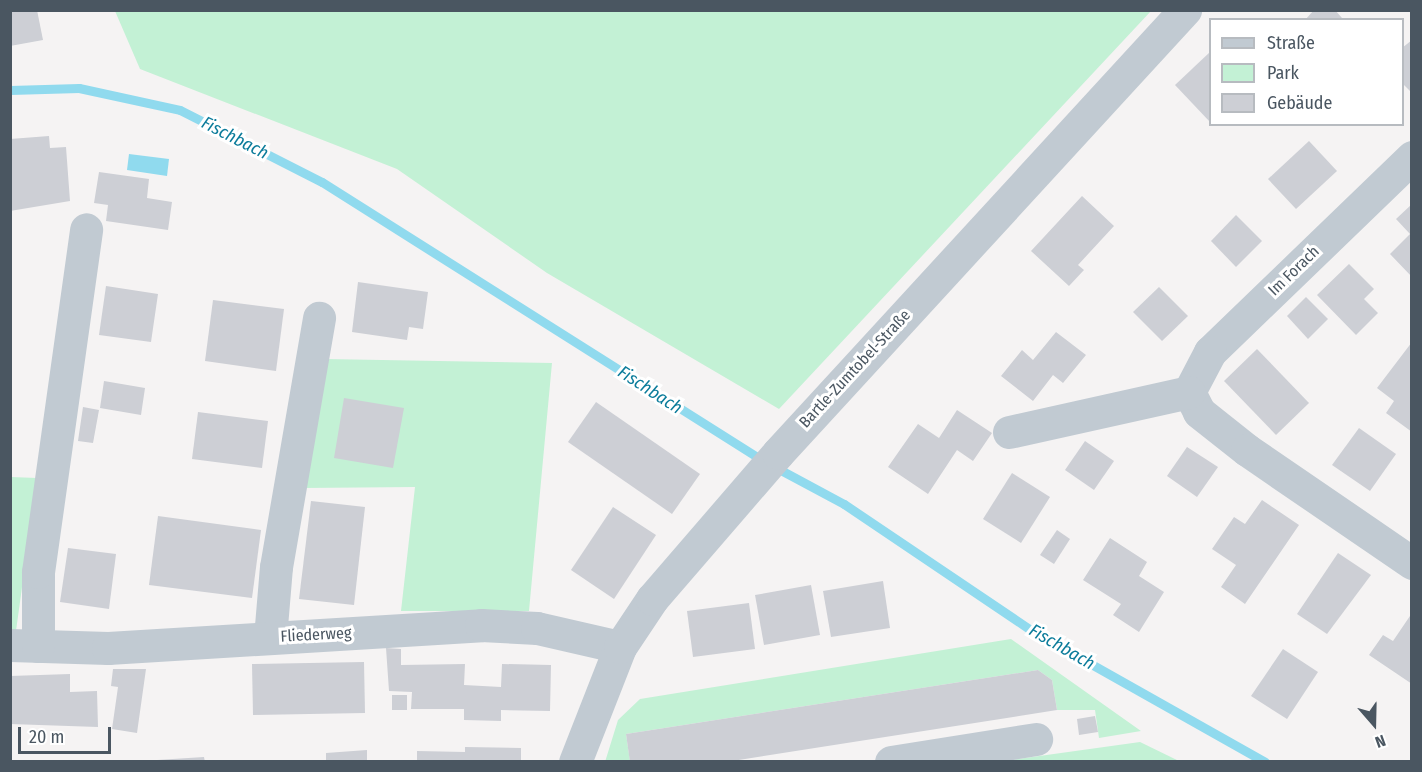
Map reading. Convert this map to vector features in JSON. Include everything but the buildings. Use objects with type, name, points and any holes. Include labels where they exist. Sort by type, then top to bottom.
[{"type":"street","name":"Bartle-Zumtobel-Straße","points":[[575,762],[620,647],[652,599],[778,453],[1185,10]]},
{"type":"street","name":"Im Forach","points":[[1189,392],[1210,352],[1412,157]]},
{"type":"street","points":[[24,646],[38,572],[86,229]]},
{"type":"street","points":[[270,638],[276,567],[319,318]]},
{"type":"street","points":[[1009,432],[1189,392],[1199,412],[1247,450],[1412,563]]},
{"type":"street","name":"Fliederweg","points":[[24,646],[108,648],[481,626],[537,628],[620,647]]},
{"type":"street","points":[[891,762],[1036,739]]},
{"type":"green space","points":[[115,11],[1151,11],[779,409],[547,273],[397,169],[140,69]]},
{"type":"green space","points":[[325,359],[552,363],[529,611],[401,611],[415,487],[303,488]]},
{"type":"green space","points":[[11,477],[37,478],[16,631],[11,631]]},
{"type":"green space","points":[[1011,639],[1141,731],[1099,738],[1095,710],[1057,710],[1052,680],[1038,670],[626,734],[630,761],[605,762],[618,720],[640,699]]},
{"type":"green space","points":[[1140,742],[1179,761],[1004,761]]},
{"type":"water","points":[[129,154],[169,159],[167,176],[127,170]]},
{"type":"waterway","name":"Fischbach","points":[[10,90],[79,88],[180,110],[322,182],[762,460]]},
{"type":"waterway","name":"Fischbach","points":[[775,467],[844,504],[1029,629],[1265,762]]}]
